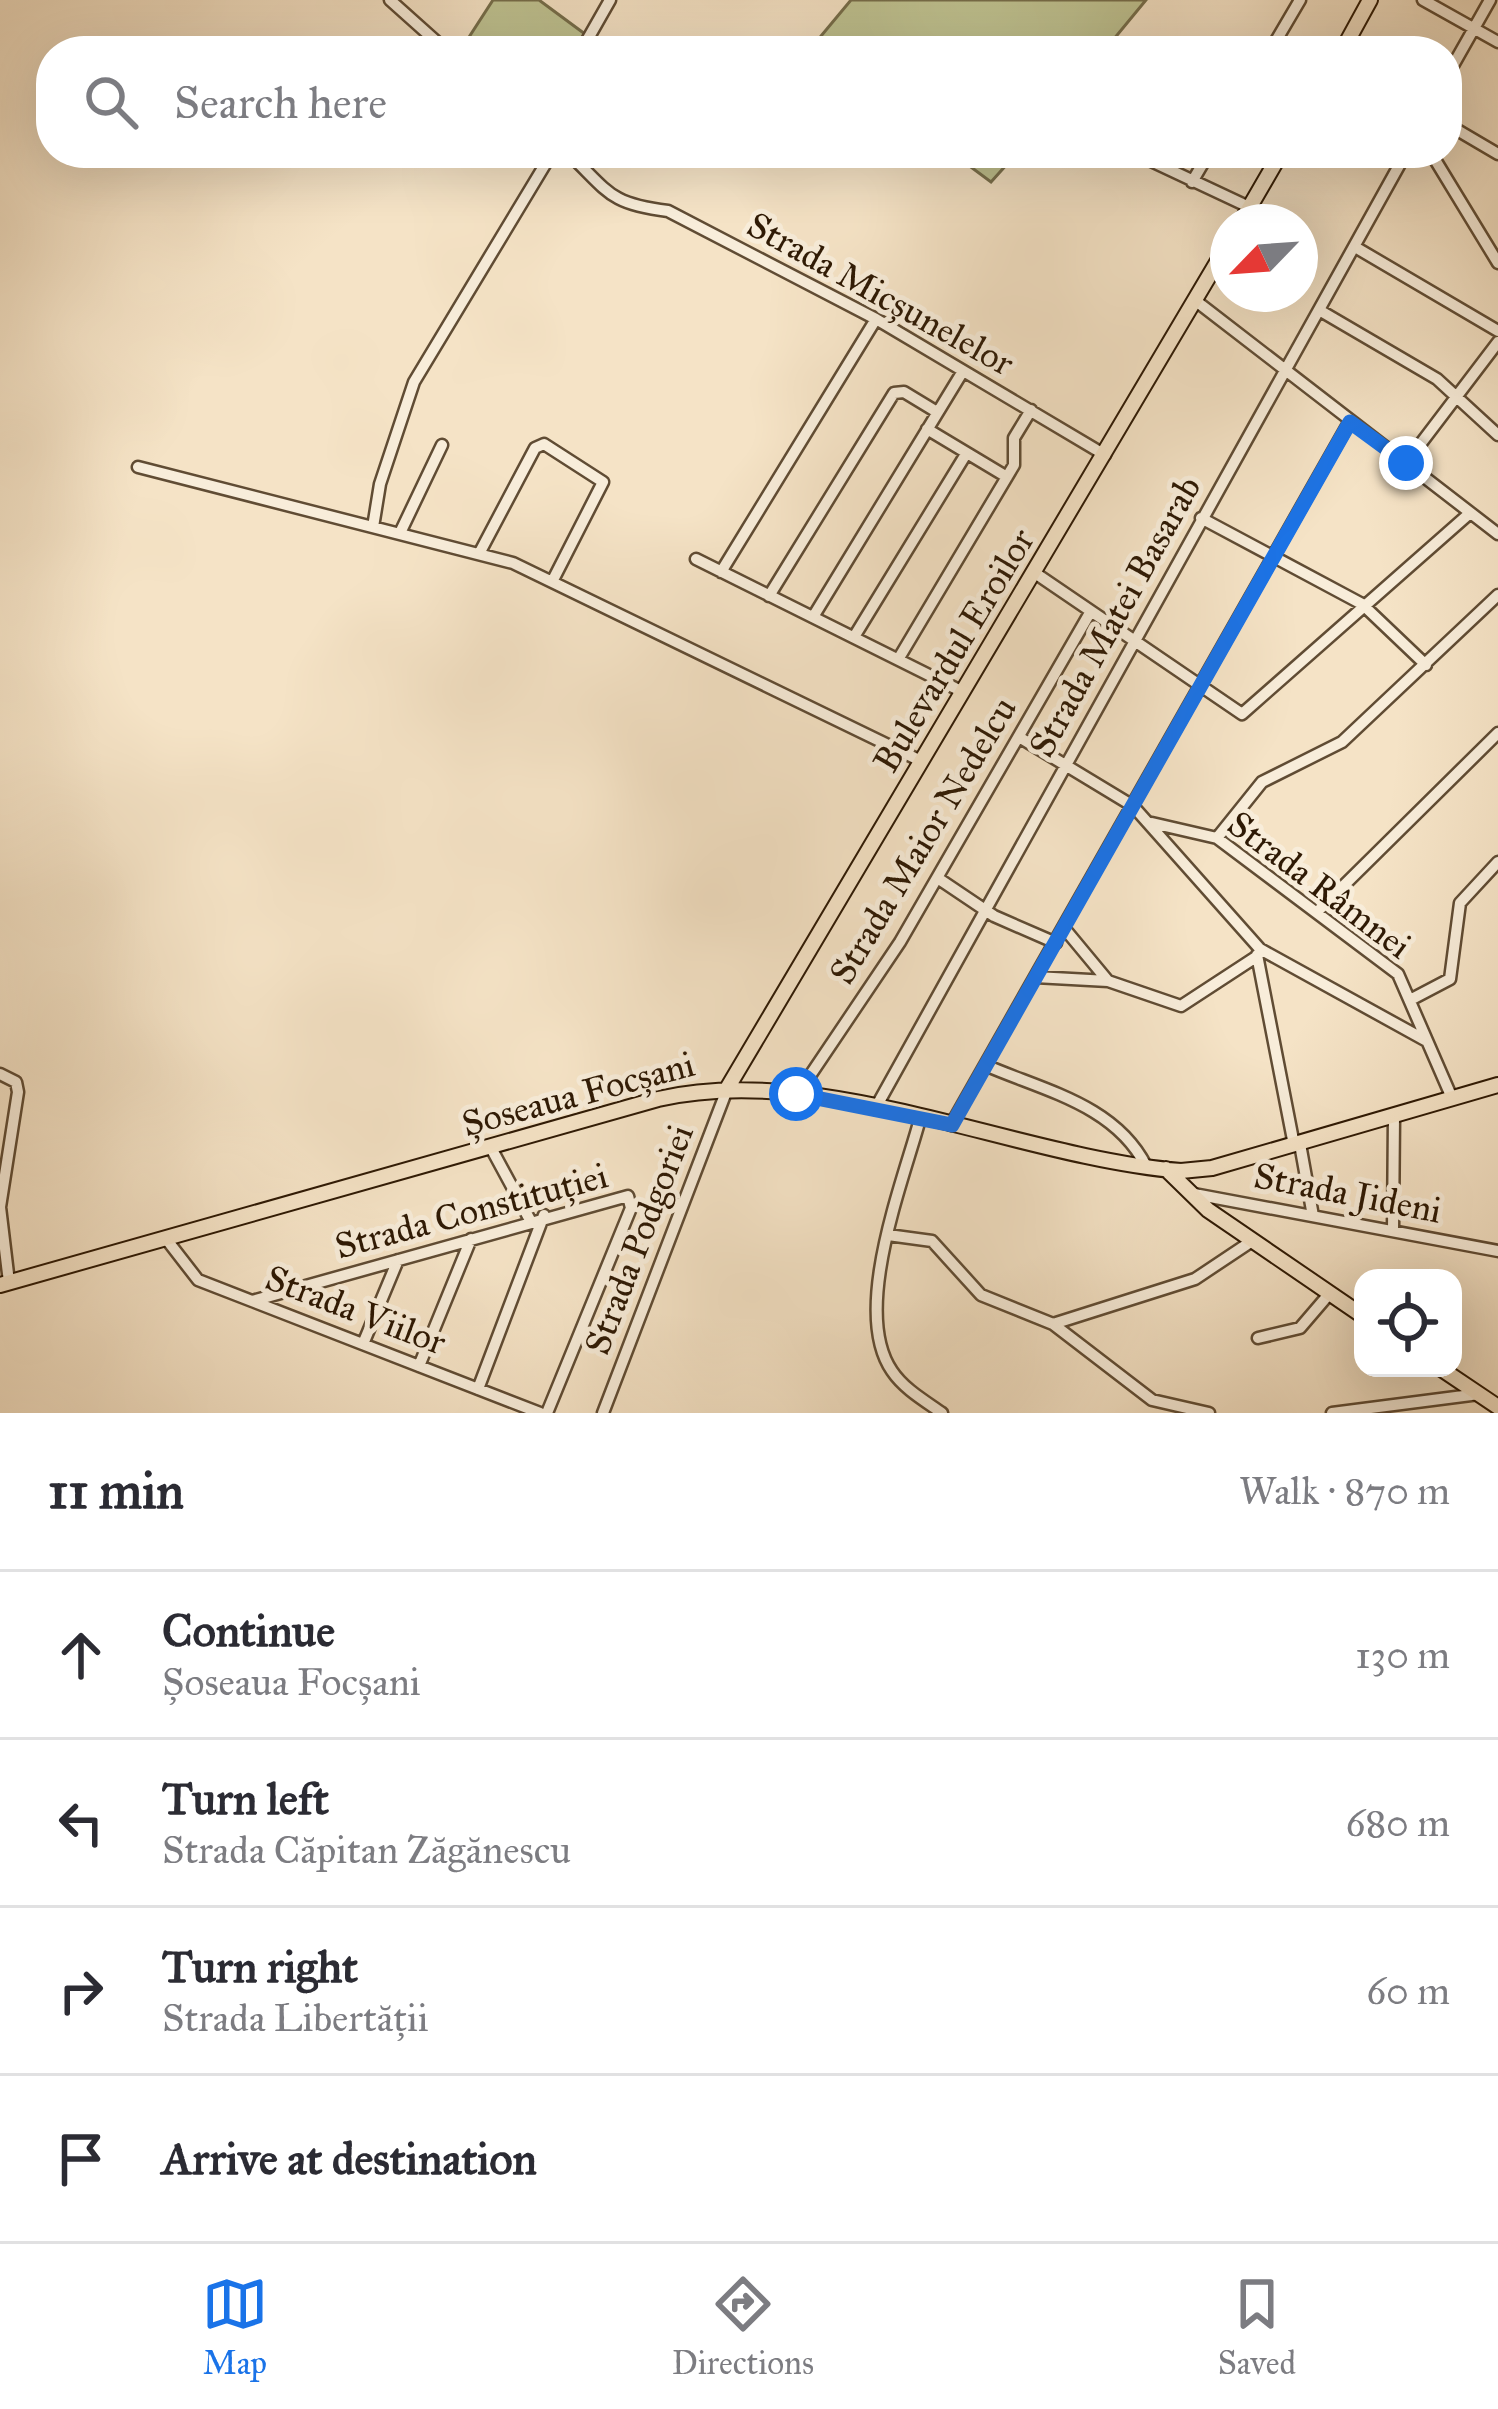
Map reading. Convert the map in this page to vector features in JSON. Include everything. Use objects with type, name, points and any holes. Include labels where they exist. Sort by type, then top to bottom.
[{"type":"main road","points":[[1350,36],[1370,0]]},
{"type":"main road","points":[[1251,204],[1272,168]]},
{"type":"main road","name":"Bulevardul Eroilor","points":[[728,1087],[1210,276]]},
{"type":"main road","points":[[1354,1310],[1186,1192],[1174,1170],[1297,1144],[1498,1085]]},
{"type":"main road","name":"Șoseaua Focșani","points":[[4,1283],[658,1099],[728,1087],[796,1094],[1174,1170]]},
{"type":"main road","points":[[1454,1377],[1498,1407]]},
{"type":"street","points":[[590,36],[610,0]]},
{"type":"street","points":[[1279,36],[1300,0]]},
{"type":"street","points":[[1423,0],[1498,42]]},
{"type":"street","points":[[1462,49],[1490,0]]},
{"type":"street","points":[[393,1],[431,36]]},
{"type":"street","points":[[1462,133],[1498,154]]},
{"type":"street","points":[[373,527],[380,484],[414,382],[544,168]]},
{"type":"street","name":"Strada Micșunelelor","points":[[583,168],[632,208],[668,211],[876,319],[1105,455]]},
{"type":"street","points":[[1164,168],[1242,204]]},
{"type":"street","points":[[1192,182],[1200,168]]},
{"type":"street","name":"Strada Matei Basarab","points":[[875,1109],[1398,168]]},
{"type":"street","points":[[1440,168],[1498,262]]},
{"type":"street","points":[[1355,247],[1498,331]]},
{"type":"street","points":[[1196,301],[1498,534]]},
{"type":"street","points":[[1319,310],[1436,379],[1498,435]]},
{"type":"street","points":[[721,572],[876,319]]},
{"type":"street","points":[[1406,463],[1498,343]]},
{"type":"street","points":[[813,617],[963,371]]},
{"type":"street","points":[[770,596],[894,393],[904,392],[937,412]]},
{"type":"street","points":[[898,658],[1014,465],[1015,438],[1030,410]]},
{"type":"street","points":[[952,1125],[1350,422]]},
{"type":"street","points":[[927,429],[1006,477]]},
{"type":"street","points":[[480,552],[535,448],[544,444],[603,482],[553,580]]},
{"type":"street","points":[[400,533],[442,445]]},
{"type":"street","points":[[854,637],[966,454]]},
{"type":"street","points":[[138,467],[480,552],[553,580],[920,761]]},
{"type":"street","points":[[1035,573],[1242,714],[1470,513]]},
{"type":"street","points":[[1201,518],[1362,604],[1426,665]]},
{"type":"street","points":[[696,559],[963,692]]},
{"type":"street","points":[[1217,838],[1262,782],[1330,751],[1498,595]]},
{"type":"street","name":"Strada Maior Nedelcu","points":[[796,1094],[939,879],[1091,610]]},
{"type":"street","points":[[1316,912],[1498,733]]},
{"type":"street","points":[[1019,736],[1133,806],[1258,953],[1425,1040]]},
{"type":"street","name":"Strada Râmnei","points":[[1149,822],[1217,838],[1398,974],[1452,1098]]},
{"type":"street","points":[[1410,1000],[1450,979],[1460,903],[1498,862]]},
{"type":"street","points":[[939,879],[986,912],[1056,943]]},
{"type":"street","points":[[1064,928],[1108,981]]},
{"type":"street","points":[[1035,977],[1108,981],[1181,1006],[1258,953]]},
{"type":"street","points":[[1258,953],[1313,1216]]},
{"type":"street","points":[[985,1065],[1111,1119],[1132,1139],[1146,1166]]},
{"type":"street","points":[[0,1074],[16,1082],[18,1092],[0,1207],[4,1283]]},
{"type":"street","name":"Strada Podgoriei","points":[[603,1413],[728,1087]]},
{"type":"street","points":[[1393,1230],[1394,1116]]},
{"type":"street","points":[[920,1119],[889,1235],[876,1315],[883,1354],[904,1386],[941,1413]]},
{"type":"street","points":[[490,1146],[530,1220]]},
{"type":"street","name":"Strada Jideni","points":[[1186,1192],[1498,1251]]},
{"type":"street","name":"Strada Constituției","points":[[252,1301],[622,1196],[633,1202],[544,1413]]},
{"type":"street","points":[[478,1389],[544,1215]]},
{"type":"street","points":[[889,1235],[932,1241],[977,1293],[1053,1324],[1152,1400],[1209,1413]]},
{"type":"street","points":[[419,1366],[471,1239]]},
{"type":"street","name":"Strada Viilor","points":[[166,1240],[195,1278],[544,1413]]},
{"type":"street","points":[[1053,1324],[1195,1279],[1252,1241]]},
{"type":"street","points":[[363,1344],[398,1261]]},
{"type":"street","points":[[1258,1338],[1300,1328],[1330,1293]]},
{"type":"street","points":[[1331,1413],[1479,1394]]},
{"type":"green space","points":[[493,0],[539,0],[588,36],[470,36]]},
{"type":"green space","points":[[851,0],[1146,0],[1116,36],[821,36]]},
{"type":"green space","points":[[972,168],[1004,168],[991,182]]},
{"type":"route","points":[[796,1094],[952,1125],[1350,422],[1406,463]]}]
